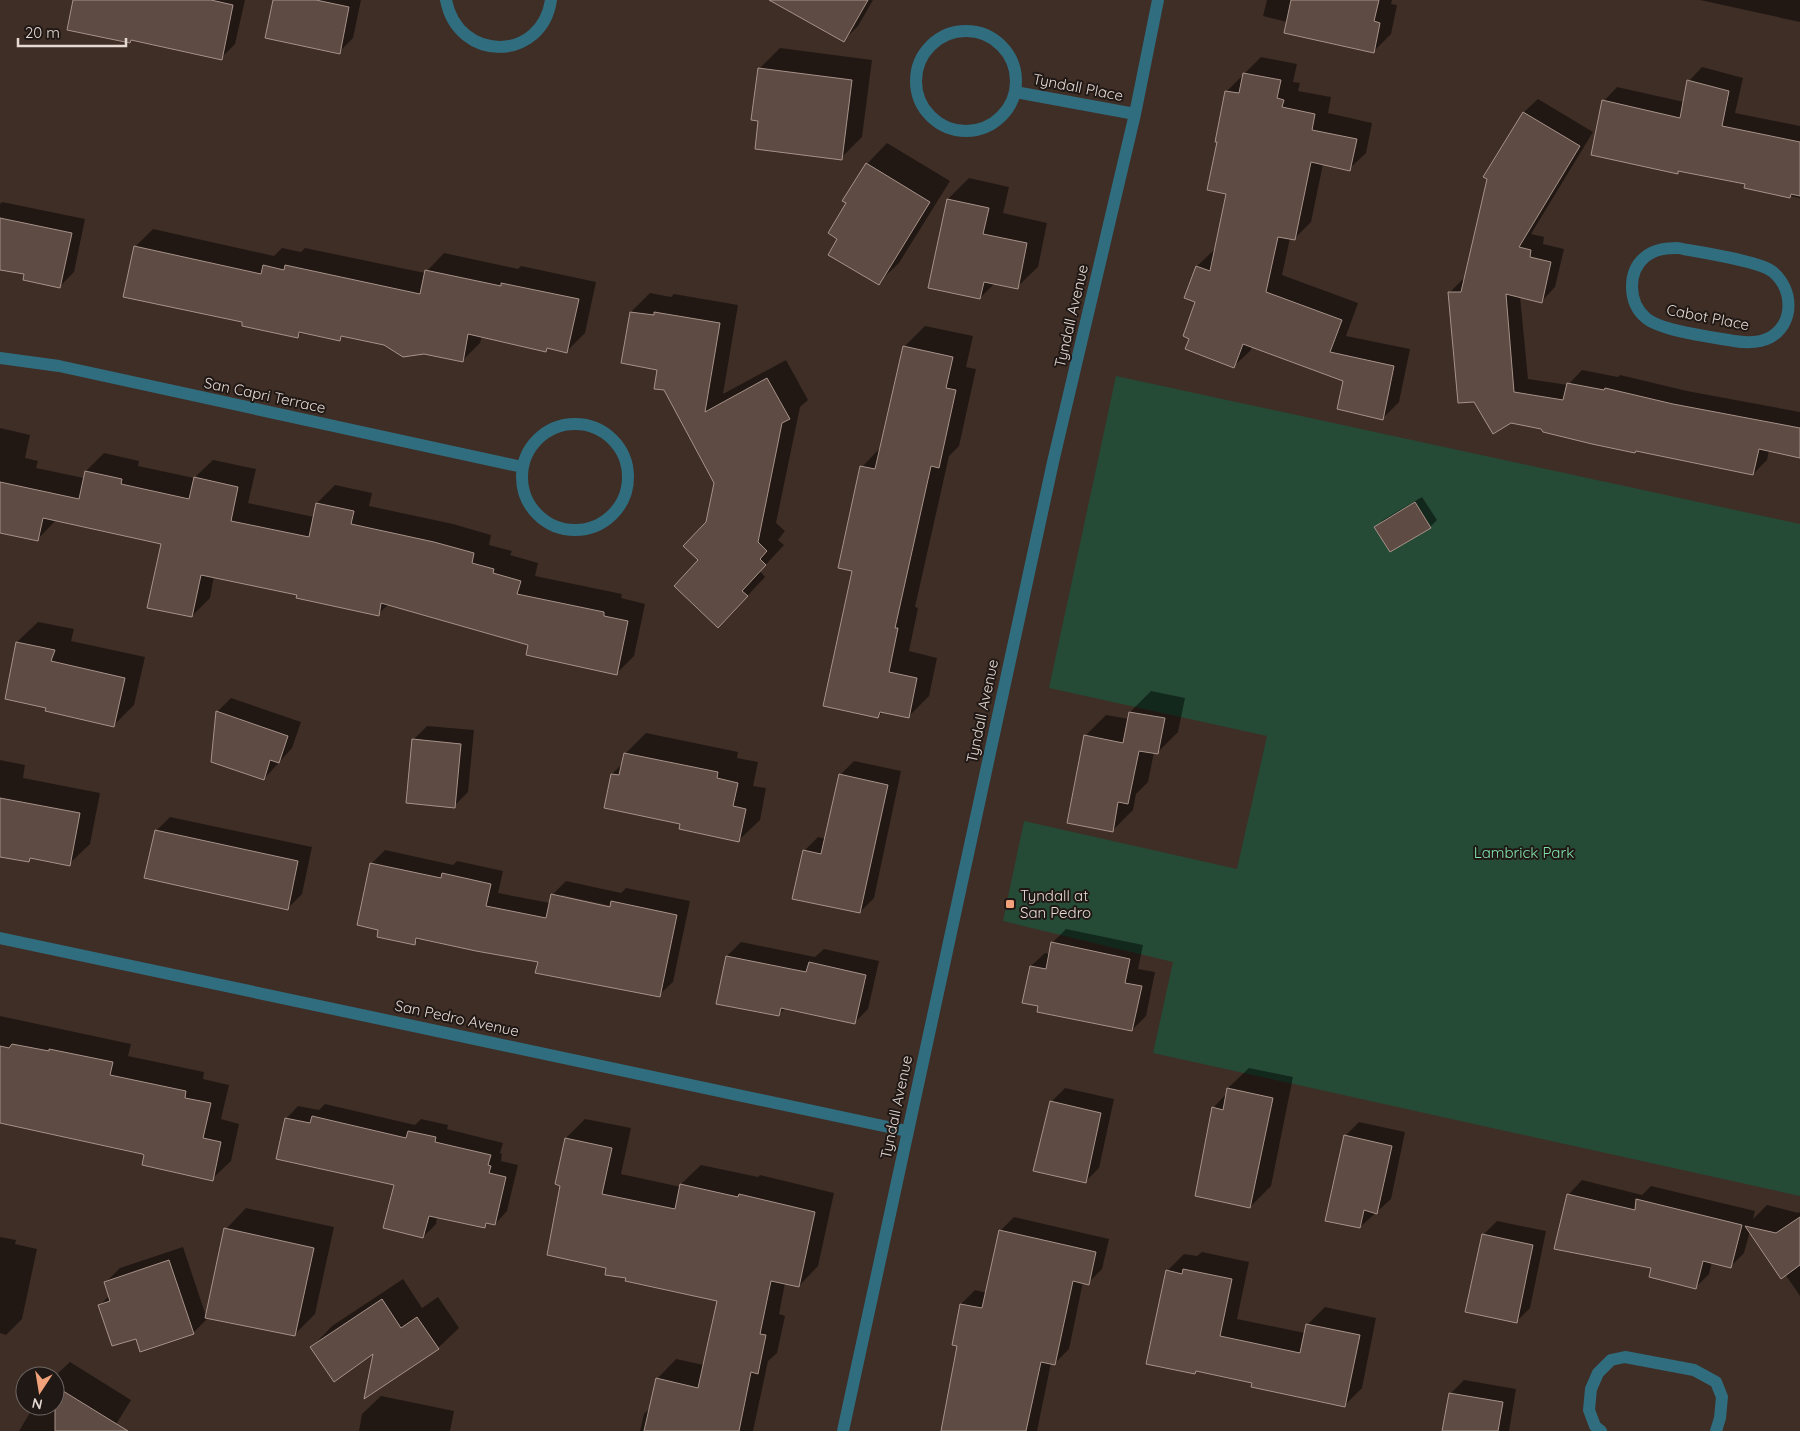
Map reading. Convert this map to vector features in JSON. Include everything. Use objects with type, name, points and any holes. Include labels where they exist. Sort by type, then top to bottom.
[{"type":"street","points":[[446,0],[448,12],[456,26],[468,38],[484,45],[500,48],[517,44],[531,36],[542,24],[550,9],[551,0]]},
{"type":"street","name":"Tyndall Avenue","points":[[843,1431],[1053,462],[1135,114],[1158,0]]},
{"type":"street","name":"Tyndall Place","points":[[961,31],[976,32],[991,38],[1004,48],[1012,61],[1016,76],[1015,92],[1009,107],[997,121],[982,128],[965,131],[948,127],[933,118],[922,105],[916,88],[917,71],[922,56],[932,44],[946,35],[961,31]]},
{"type":"street","name":"Tyndall Place","points":[[1015,92],[1135,114]]},
{"type":"street","name":"Cabot Place","points":[[1678,248],[1757,264],[1772,270],[1783,282],[1794,313],[1771,337],[1757,342],[1742,342],[1662,326],[1646,318],[1636,305],[1632,288],[1635,272],[1645,257],[1660,249],[1678,248]]},
{"type":"street","name":"San Capri Terrace","points":[[0,358],[59,366],[522,467]]},
{"type":"street","points":[[571,424],[588,425],[604,432],[611,438],[626,459],[629,476],[626,494],[618,509],[605,521],[589,529],[571,530],[554,526],[539,516],[528,502],[522,485],[522,467],[528,451],[539,437],[554,427],[571,424]]},
{"type":"street","name":"San Pedro Avenue","points":[[0,938],[907,1130]]},
{"type":"street","points":[[1601,1431],[1595,1426],[1589,1410],[1591,1390],[1598,1373],[1611,1360],[1625,1357],[1694,1370],[1716,1382],[1722,1396],[1720,1418],[1716,1431]]},
{"type":"green space","name":"Lambrick Park","points":[[1116,376],[1800,524],[1800,1196],[1153,1053],[1173,962],[1003,921],[1024,821],[1237,869],[1267,736],[1049,688]]},
{"type":"building","points":[[73,0],[211,0],[233,5],[222,60],[131,40],[130,43],[67,30]]},
{"type":"building","points":[[273,0],[316,0],[349,7],[340,54],[265,38]]},
{"type":"building","points":[[769,0],[868,0],[844,42]]},
{"type":"building","points":[[1291,0],[1379,0],[1374,21],[1380,23],[1374,53],[1284,33]]},
{"type":"building","points":[[758,68],[852,80],[842,160],[755,149],[758,121],[751,120]]},
{"type":"building","points":[[1243,73],[1281,80],[1277,98],[1284,100],[1282,107],[1315,114],[1312,130],[1357,139],[1350,171],[1311,162],[1295,240],[1278,237],[1266,292],[1342,320],[1330,352],[1394,366],[1383,420],[1337,409],[1343,381],[1243,344],[1234,368],[1185,349],[1189,339],[1183,336],[1195,302],[1184,298],[1196,266],[1210,271],[1226,194],[1207,190],[1225,91],[1239,93]]},
{"type":"building","points":[[1687,80],[1729,91],[1722,126],[1800,142],[1800,196],[1791,194],[1790,198],[1744,188],[1745,184],[1678,171],[1678,174],[1591,155],[1602,100],[1680,118]]},
{"type":"building","points":[[1523,112],[1580,146],[1519,247],[1531,250],[1530,257],[1551,262],[1542,303],[1506,294],[1514,392],[1563,400],[1567,383],[1604,390],[1605,388],[1673,404],[1800,428],[1800,458],[1759,449],[1753,475],[1592,444],[1543,432],[1541,429],[1511,423],[1493,434],[1474,402],[1458,403],[1448,292],[1461,292],[1487,179],[1483,177]]},
{"type":"building","points":[[866,163],[930,202],[879,285],[828,255],[837,239],[828,233],[846,203],[842,201]]},
{"type":"building","points":[[947,199],[989,208],[983,234],[1027,243],[1018,289],[984,282],[980,299],[928,288]]},
{"type":"building","points":[[0,218],[72,233],[60,288],[23,280],[24,274],[0,270]]},
{"type":"building","points":[[134,246],[261,274],[263,265],[284,270],[285,265],[420,294],[425,270],[501,286],[501,283],[579,299],[567,353],[547,348],[546,352],[468,334],[463,362],[424,354],[403,357],[384,345],[341,336],[340,341],[299,332],[298,338],[242,326],[242,322],[123,297]]},
{"type":"building","points":[[630,312],[654,315],[654,312],[720,323],[705,412],[767,378],[790,419],[782,423],[758,542],[767,551],[760,559],[766,565],[742,591],[748,596],[718,628],[674,586],[698,560],[683,546],[706,522],[714,483],[664,390],[654,389],[657,370],[621,363]]},
{"type":"building","points":[[903,346],[953,357],[946,388],[956,390],[939,468],[931,466],[895,628],[898,628],[889,672],[917,678],[909,718],[880,712],[878,718],[823,706],[852,571],[838,568],[860,466],[875,469]]},
{"type":"building","points":[[85,471],[122,479],[121,484],[189,499],[194,477],[238,487],[231,521],[309,537],[316,503],[354,511],[351,524],[434,542],[474,553],[472,563],[494,569],[493,573],[521,581],[517,594],[604,612],[604,616],[628,621],[617,675],[526,655],[528,645],[381,603],[379,616],[296,598],[297,595],[201,575],[192,617],[147,608],[161,544],[43,518],[38,541],[0,533],[0,482],[79,499]]},
{"type":"building","points":[[1415,502],[1431,528],[1390,552],[1374,527]]},
{"type":"building","points":[[16,642],[55,650],[51,661],[125,678],[114,727],[45,711],[46,708],[5,699]]},
{"type":"building","points":[[216,711],[288,736],[279,763],[270,760],[264,780],[211,762]]},
{"type":"building","points":[[1129,712],[1165,718],[1158,754],[1139,751],[1128,804],[1118,802],[1113,832],[1067,823],[1084,735],[1123,743]]},
{"type":"building","points":[[412,739],[461,744],[455,808],[406,803]]},
{"type":"building","points":[[624,753],[718,772],[717,778],[738,783],[733,806],[746,809],[739,842],[679,829],[680,824],[604,808],[611,774],[619,775]]},
{"type":"building","points":[[839,774],[888,785],[860,913],[792,899],[803,850],[821,854]]},
{"type":"building","points":[[0,798],[80,813],[70,866],[30,858],[29,862],[0,857]]},
{"type":"building","points":[[155,830],[298,861],[288,910],[144,878]]},
{"type":"building","points":[[370,863],[441,878],[442,873],[491,884],[486,906],[546,918],[551,894],[610,907],[611,901],[677,915],[660,997],[535,973],[538,962],[416,938],[415,945],[377,937],[378,930],[357,925]]},
{"type":"building","points":[[1051,942],[1130,959],[1125,983],[1142,986],[1132,1031],[1037,1012],[1038,1006],[1022,1003],[1030,966],[1046,969]]},
{"type":"building","points":[[726,956],[806,972],[809,962],[866,975],[855,1024],[781,1008],[779,1016],[716,1004]]},
{"type":"building","points":[[12,1044],[49,1051],[49,1049],[113,1062],[110,1075],[186,1091],[185,1098],[211,1103],[203,1138],[221,1142],[213,1181],[142,1165],[144,1155],[142,1154],[0,1123],[0,1046],[9,1048]]},
{"type":"building","points":[[1227,1088],[1273,1098],[1250,1208],[1195,1196],[1212,1107],[1223,1110]]},
{"type":"building","points":[[1050,1101],[1101,1113],[1086,1183],[1033,1171]]},
{"type":"building","points":[[312,1116],[406,1138],[408,1131],[436,1137],[435,1142],[491,1155],[488,1165],[491,1166],[489,1173],[506,1177],[495,1225],[486,1223],[485,1228],[429,1216],[423,1238],[383,1228],[394,1185],[276,1159],[285,1118],[310,1123]]},
{"type":"building","points":[[1344,1135],[1392,1146],[1377,1214],[1364,1210],[1360,1228],[1325,1221]]},
{"type":"building","points":[[565,1138],[612,1148],[602,1194],[675,1209],[680,1184],[738,1197],[739,1194],[815,1212],[799,1287],[771,1281],[760,1334],[766,1335],[758,1374],[751,1372],[739,1431],[644,1431],[656,1378],[698,1388],[717,1301],[625,1281],[626,1278],[605,1275],[606,1268],[547,1255],[560,1186],[555,1184]]},
{"type":"building","points":[[1567,1194],[1635,1210],[1636,1199],[1742,1225],[1731,1268],[1703,1261],[1696,1289],[1649,1277],[1651,1268],[1554,1249]]},
{"type":"building","points":[[1800,1217],[1800,1265],[1781,1279],[1745,1226],[1776,1233]]},
{"type":"building","points":[[224,1228],[314,1248],[295,1336],[205,1318]]},
{"type":"building","points":[[999,1230],[1096,1252],[1089,1285],[1073,1281],[1055,1365],[1041,1362],[1026,1431],[941,1431],[957,1346],[952,1345],[960,1304],[982,1308]]},
{"type":"building","points":[[1482,1234],[1533,1245],[1517,1323],[1465,1312]]},
{"type":"building","points":[[169,1260],[194,1334],[140,1352],[136,1339],[112,1346],[98,1305],[110,1301],[104,1282]]},
{"type":"building","points":[[1183,1269],[1232,1279],[1220,1336],[1300,1353],[1306,1324],[1360,1335],[1345,1407],[1251,1387],[1252,1383],[1196,1371],[1195,1374],[1146,1364],[1166,1270],[1182,1274]]},
{"type":"building","points":[[382,1299],[401,1328],[417,1317],[439,1349],[364,1399],[373,1354],[334,1382],[310,1347]]},
{"type":"building","points":[[65,1392],[128,1431],[55,1431],[55,1416],[65,1416]]},
{"type":"building","points":[[1449,1393],[1503,1402],[1498,1431],[1442,1431]]},
{"type":"place","name":"Tyndall at San Pedro","points":[[1010,904]]}]
